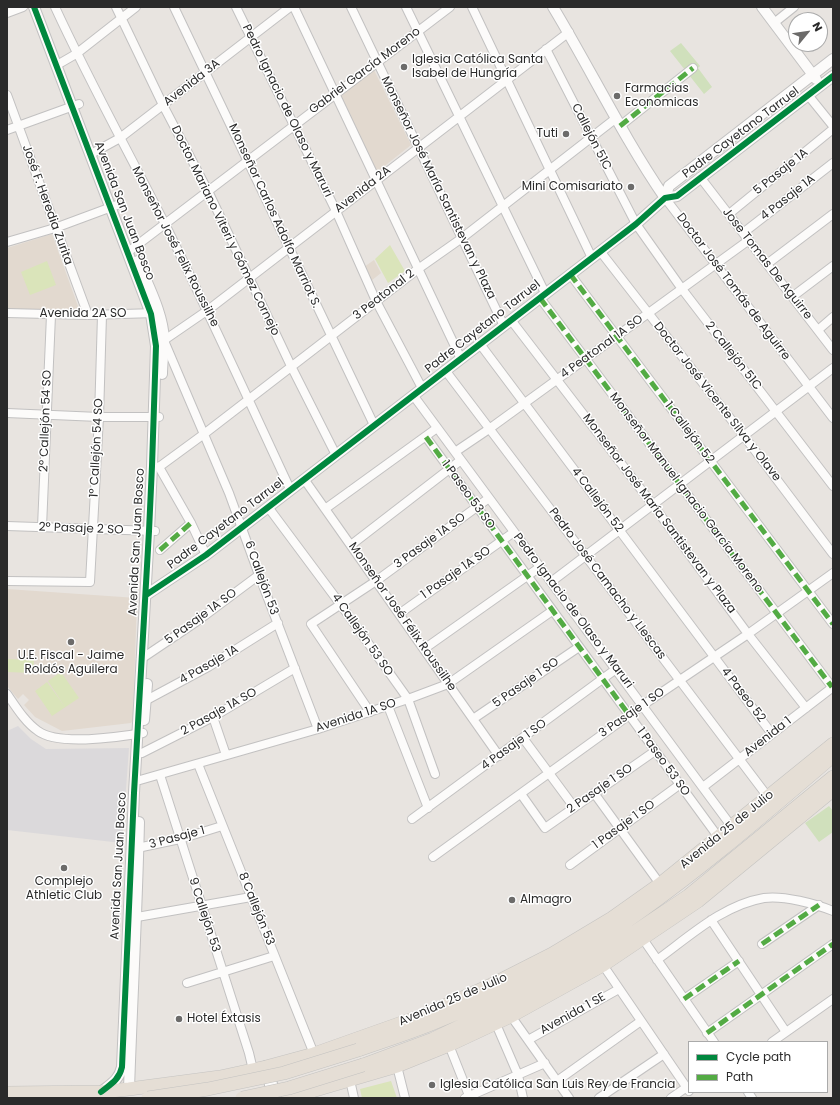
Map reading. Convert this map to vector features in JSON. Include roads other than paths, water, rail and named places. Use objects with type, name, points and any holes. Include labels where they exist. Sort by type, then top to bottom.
[{"type":"main road","name":"Avenida 25 de Julio","points":[[7,1093],[102,1092],[220,1077],[266,1067],[314,1054],[424,1015],[489,986],[552,954],[612,918],[660,884],[719,838],[833,744]]},
{"type":"main road","name":"Avenida 25 de Julio","points":[[148,1098],[208,1089],[276,1074],[358,1050],[428,1025],[494,997],[561,962],[619,927],[678,886],[833,756]]},
{"type":"main road","name":"Avenida 25 de Julio","points":[[243,1098],[289,1088],[363,1065],[433,1039],[501,1007],[579,967],[688,896],[833,777]]},
{"type":"main road","points":[[281,1063],[278,1069],[279,1082],[288,1098],[397,1066],[496,1024],[603,966],[698,901],[833,790]]},
{"type":"main road","points":[[556,991],[579,967]]},
{"type":"main road","points":[[266,1067],[275,1098]]},
{"type":"main road","points":[[253,1070],[260,1098]]},
{"type":"main road","points":[[235,1074],[243,1086],[243,1098]]},
{"type":"main road","points":[[45,1098],[69,1093]]},
{"type":"street","points":[[7,12],[23,7]]},
{"type":"street","name":"Avenida San Juan Bosco","points":[[34,7],[60,64]]},
{"type":"street","name":"Avenida San Juan Bosco","points":[[41,7],[60,64],[155,313],[160,343],[132,917],[128,1022],[129,1089]]},
{"type":"street","name":"Monseñor José Felix Roussilhe","points":[[55,7],[76,54],[208,310],[290,489]]},
{"type":"street","name":"Doctor Mariano Viteri y Gómez Cornejo","points":[[116,7],[163,105],[250,277],[291,366],[336,455]]},
{"type":"street","points":[[60,64],[76,54],[136,7]]},
{"type":"street","name":"Monseñor Carlos Adolfo Marriot S.","points":[[174,7],[374,425]]},
{"type":"street","name":"Pedro Ignacio de Olaso y Maruri","points":[[236,7],[336,211],[376,301],[422,388]]},
{"type":"street","name":"Avenida 3A","points":[[94,153],[120,138],[290,7]]},
{"type":"street","points":[[294,7],[460,359]]},
{"type":"street","name":"Monseñor José María Santistevan y Plaza","points":[[351,7],[462,238],[507,323],[557,379],[653,505],[748,634],[806,708]]},
{"type":"street","name":"Monseñor Manuel Ignacio García Moreno","points":[[406,7],[504,206],[543,296],[586,359],[832,687]]},
{"type":"street","name":"Gabriel García Moreno","points":[[131,250],[208,192],[247,160],[450,7]]},
{"type":"street","points":[[472,7],[592,258]]},
{"type":"street","name":"Doctor José Tomás de Aguirre","points":[[553,7],[569,32],[639,159],[665,198],[833,418]]},
{"type":"street","points":[[762,7],[821,86]]},
{"type":"street","points":[[774,23],[794,7]]},
{"type":"street","name":"Avenida 2A","points":[[160,343],[208,310],[569,32]]},
{"type":"street","name":"Callejón 51C","points":[[546,49],[636,224]]},
{"type":"street","name":"Padre Cayetano Tarruel","points":[[149,593],[206,555],[636,224],[665,198],[669,186],[833,59]]},
{"type":"street","name":"3 Peatonal 2","points":[[155,467],[204,434],[376,301],[462,238],[591,139],[618,123],[693,68]]},
{"type":"street","name":"Padre Cayetano Tarruel","points":[[665,198],[677,196],[833,76]]},
{"type":"street","name":"José F. Heredia Zurita","points":[[7,95],[88,315]]},
{"type":"street","points":[[808,95],[833,126]]},
{"type":"street","points":[[7,130],[76,105]]},
{"type":"street","name":"5 Pasaje 1A","points":[[729,214],[833,129]]},
{"type":"street","name":"4 Pasaje 1A","points":[[743,233],[833,162]]},
{"type":"street","name":"Jose Tomas De Aguirre","points":[[700,177],[833,350]]},
{"type":"street","points":[[7,242],[56,228],[114,206]]},
{"type":"street","points":[[767,264],[833,214]]},
{"type":"street","name":"2 Callejón 51C","points":[[636,224],[682,289],[833,486]]},
{"type":"street","name":"4 Peatonal 1A SO","points":[[455,452],[489,429],[749,240]]},
{"type":"street","name":"Doctor José Vicente Silva y Olave","points":[[600,251],[744,436],[833,554]]},
{"type":"street","points":[[792,297],[833,266]]},
{"type":"street","name":"1 Callejón 52","points":[[570,274],[833,624]]},
{"type":"street","name":"Avenida 2A SO","points":[[7,314],[102,315],[155,313]]},
{"type":"street","name":"2º Callejón 54 SO","points":[[42,528],[50,315]]},
{"type":"street","name":"1º Callejón 54 SO","points":[[7,581],[90,582],[99,417],[102,315]]},
{"type":"street","points":[[818,330],[833,318]]},
{"type":"street","name":"6 Callejón 53","points":[[160,343],[204,434],[242,527],[318,729]]},
{"type":"street","name":"4 Callejón 52","points":[[480,344],[714,656]]},
{"type":"street","points":[[552,582],[833,368]]},
{"type":"street","name":"Pedro José Camacho y Llescas","points":[[445,370],[768,797]]},
{"type":"street","name":"Pedro Ignacio de Olaso y Maruri","points":[[413,395],[732,827]]},
{"type":"street","points":[[7,413],[99,417],[157,417]]},
{"type":"street","points":[[325,509],[437,428]]},
{"type":"street","name":"1 Paseo 53 SO","points":[[426,437],[526,576],[719,838]]},
{"type":"street","points":[[351,545],[461,460]]},
{"type":"street","points":[[155,467],[191,523],[206,555]]},
{"type":"street","name":"Monseñor José Félix Roussilhe","points":[[304,479],[499,756]]},
{"type":"street","name":"3 Pasaje 1A SO","points":[[370,712],[311,624],[376,581],[489,498]]},
{"type":"street","name":"4 Callejón 53 SO","points":[[268,507],[341,605],[408,699],[435,774]]},
{"type":"street","points":[[160,550],[191,523]]},
{"type":"street","name":"2º Pasaje 2 SO","points":[[7,526],[152,531]]},
{"type":"street","name":"1 Pasaje 1A SO","points":[[399,614],[514,532]]},
{"type":"street","points":[[424,649],[540,567]]},
{"type":"street","name":"3 Pasaje 1 SO","points":[[433,857],[643,705],[748,634],[833,573]]},
{"type":"street","name":"5 Pasaje 1A SO","points":[[145,657],[196,622],[259,575]]},
{"type":"street","name":"Avenida 1A SO","points":[[140,780],[318,729],[448,684],[552,611]]},
{"type":"street","name":"4 Pasaje 1A","points":[[142,703],[208,667],[278,623]]},
{"type":"street","name":"5 Pasaje 1 SO","points":[[473,719],[578,647]]},
{"type":"street","name":"4 Paseo 52","points":[[714,656],[772,734]]},
{"type":"street","name":"2 Pasaje 1A SO","points":[[142,753],[213,717],[295,668]]},
{"type":"street","name":"4 Pasaje 1 SO","points":[[412,819],[616,669]]},
{"type":"street","name":"Avenida 1","points":[[703,787],[832,687]]},
{"type":"street","points":[[7,694],[27,721],[39,732],[57,739],[82,740],[140,733]]},
{"type":"street","points":[[388,706],[428,808]]},
{"type":"street","points":[[213,717],[226,755]]},
{"type":"street","name":"Avenida San Juan Bosco","points":[[136,829],[142,753],[140,733]]},
{"type":"street","points":[[523,738],[574,807]]},
{"type":"street","name":"2 Pasaje 1 SO","points":[[521,794],[545,828],[655,751]]},
{"type":"street","name":"8 Callejón 53","points":[[198,764],[314,1054]]},
{"type":"street","name":"9 Callejón 53","points":[[160,775],[250,1055],[253,1070]]},
{"type":"street","name":"1 Pasaje 1 SO","points":[[570,865],[679,785]]},
{"type":"street","points":[[594,793],[660,884]]},
{"type":"street","name":"3 Pasaje 1","points":[[135,847],[180,838],[222,826]]},
{"type":"street","points":[[132,917],[251,897]]},
{"type":"street","points":[[657,960],[712,920],[742,905],[766,898],[786,899],[818,905],[833,911]]},
{"type":"street","points":[[762,944],[818,905]]},
{"type":"street","points":[[712,920],[786,1032]]},
{"type":"street","points":[[643,939],[713,1041]]},
{"type":"street","points":[[708,1033],[833,944]]},
{"type":"street","points":[[187,983],[274,956]]},
{"type":"street","points":[[684,999],[739,961]]},
{"type":"street","points":[[603,966],[688,1090],[671,1098]]},
{"type":"street","name":"Avenida 1 SE","points":[[528,1040],[619,989]]},
{"type":"street","points":[[773,1041],[833,999]]},
{"type":"street","points":[[511,1016],[569,1098]]},
{"type":"street","points":[[557,1081],[641,1021]]},
{"type":"street","name":"Avenida San Juan Bosco","points":[[102,1092],[115,1082],[120,1075],[128,1022]]},
{"type":"street","points":[[496,1024],[518,1075],[523,1098]]},
{"type":"street","points":[[449,1045],[468,1097],[545,1063]]},
{"type":"street","points":[[599,1098],[664,1054]]},
{"type":"street","points":[[250,1055],[266,1067]]},
{"type":"street","points":[[397,1066],[405,1098]]},
{"type":"street","points":[[350,1080],[354,1098]]},
{"type":"place","name":"Iglesia Católica Santa Isabel de Hungría","points":[[404,67]]},
{"type":"place","name":"Farmacias Economicas","points":[[617,96]]},
{"type":"place","name":"Tuti","points":[[566,134]]},
{"type":"place","name":"Mini Comisariato","points":[[631,187]]},
{"type":"place","name":"U.E. Fiscal - Jaime Roldós Aguilera","points":[[71,642]]},
{"type":"place","name":"Complejo Athletic Club","points":[[64,868]]},
{"type":"place","name":"Almagro","points":[[512,900]]},
{"type":"place","name":"Hotel Éxtasis","points":[[179,1019]]},
{"type":"place","name":"Iglesia Católica San Luis Rey de Francia","points":[[432,1085]]}]
